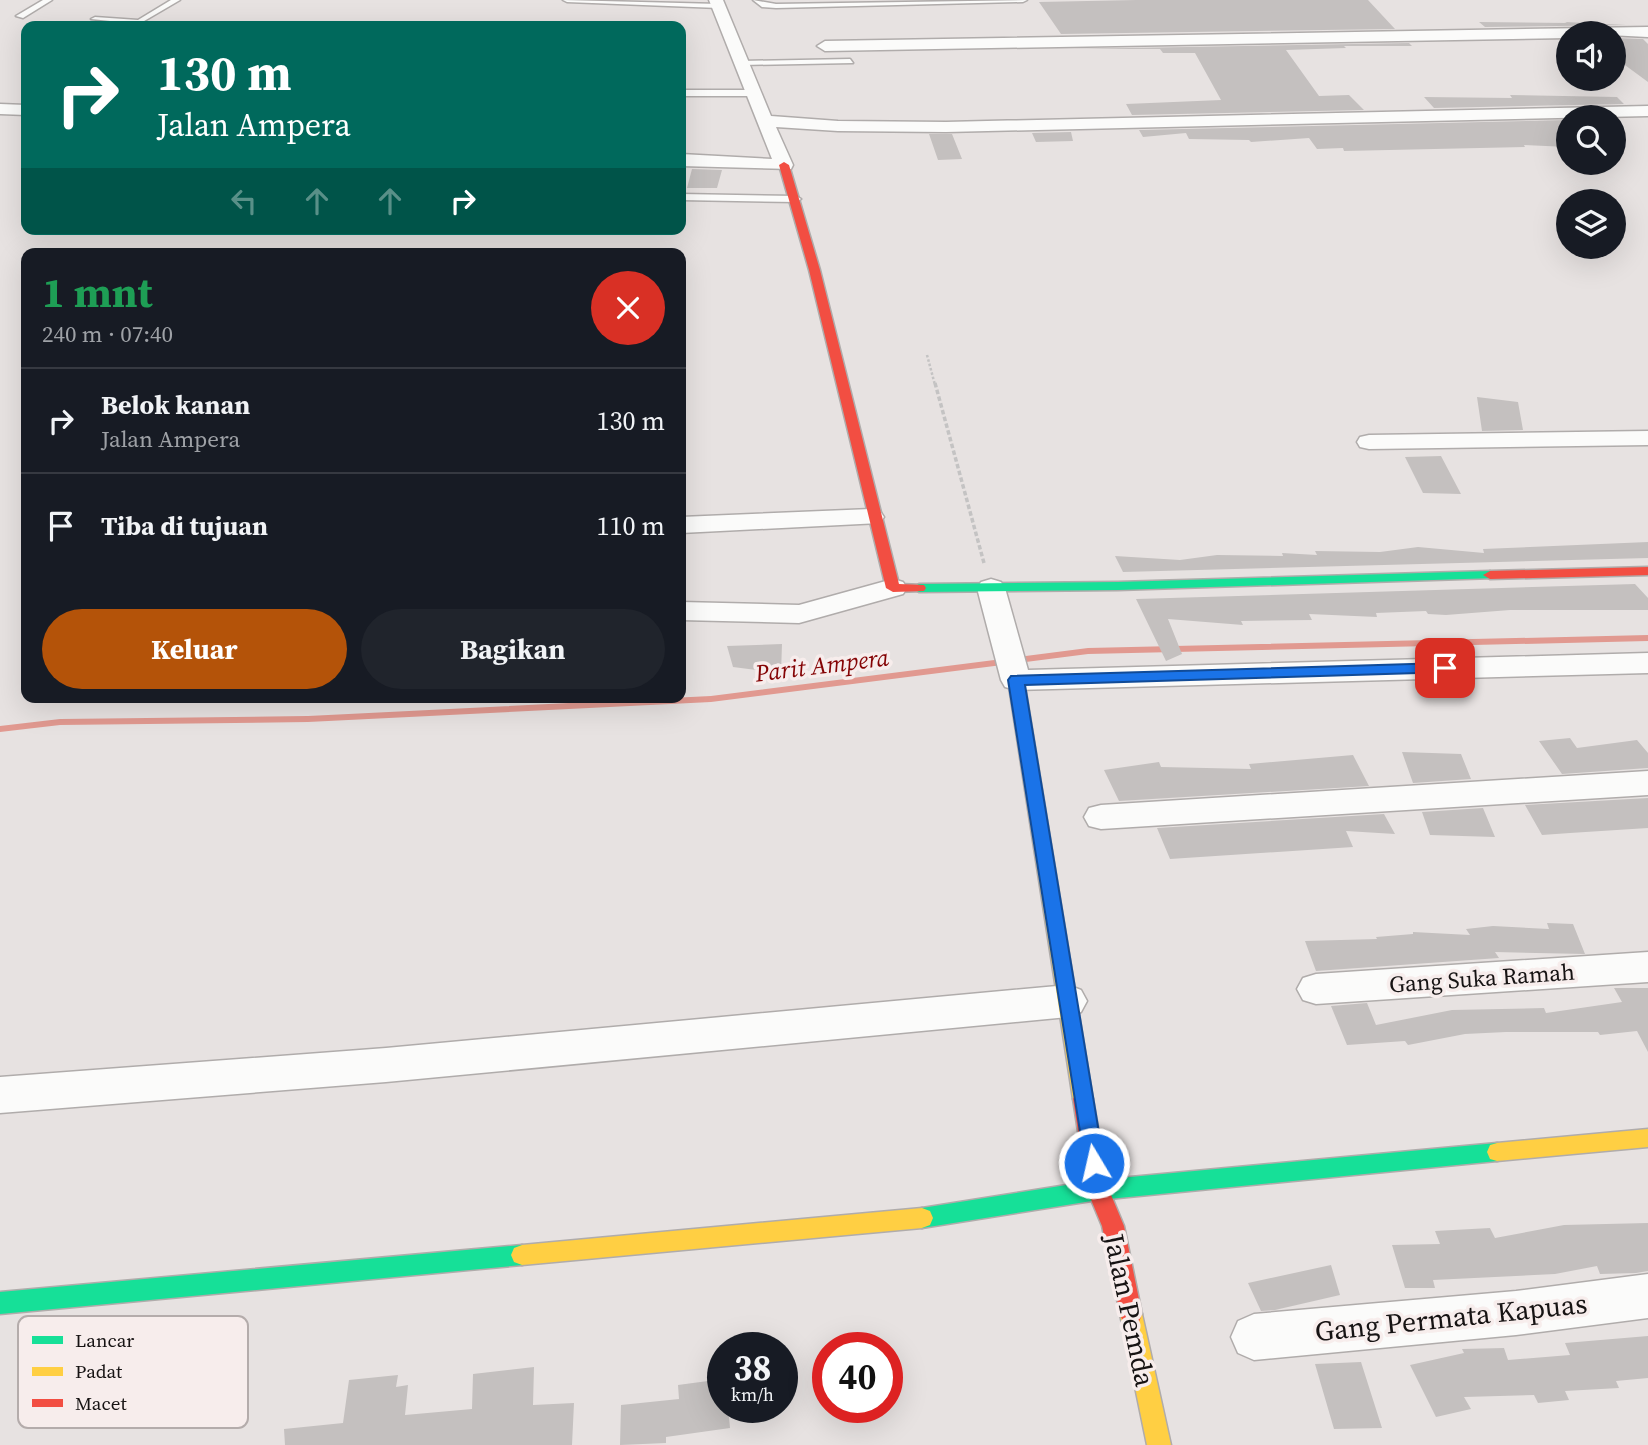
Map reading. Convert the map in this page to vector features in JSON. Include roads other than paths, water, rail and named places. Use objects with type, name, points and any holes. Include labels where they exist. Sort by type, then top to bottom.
[{"type":"street","points":[[717,3],[796,199],[828,317],[871,516],[893,588]]},
{"type":"street","points":[[1186,26],[1648,19]]},
{"type":"street","points":[[825,46],[1648,32]]},
{"type":"street","points":[[0,109],[21,110]]},
{"type":"street","points":[[765,121],[838,126],[946,127],[1648,111]]},
{"type":"street","points":[[1626,128],[1648,127]]},
{"type":"street","points":[[1471,133],[1556,130]]},
{"type":"street","points":[[1302,136],[1359,136]]},
{"type":"street","points":[[686,160],[784,165]]},
{"type":"street","points":[[1369,442],[1648,438]]},
{"type":"street","points":[[686,525],[871,516]]},
{"type":"street","points":[[686,611],[799,614],[893,588],[991,588],[1648,571]]},
{"type":"street","points":[[991,588],[1021,670],[1648,663]]},
{"type":"street","name":"Jalan Pemda","points":[[1021,670],[1098,1190],[1113,1226],[1158,1445]]},
{"type":"street","points":[[1101,817],[1648,783]]},
{"type":"street","name":"Gang Suka Ramah","points":[[1316,989],[1648,967]]},
{"type":"street","points":[[0,1095],[400,1064],[1068,1001]]},
{"type":"street","points":[[0,1303],[907,1220],[1098,1190],[1648,1138]]},
{"type":"street","name":"Gang Permata Kapuas","points":[[1254,1337],[1516,1313],[1648,1296]]},
{"type":"lane","points":[[20,16],[48,0]]},
{"type":"lane","points":[[141,21],[176,0]]},
{"type":"lane","points":[[567,0],[717,3]]},
{"type":"lane","points":[[757,0],[765,5],[776,6],[1023,0]]},
{"type":"lane","points":[[95,19],[124,21]]},
{"type":"lane","points":[[742,63],[850,61]]},
{"type":"lane","points":[[686,93],[752,93]]},
{"type":"lane","points":[[686,197],[796,199]]},
{"type":"waterway","name":"Parit Ampera","points":[[686,700],[1088,651],[1648,638]]},
{"type":"waterway","name":"Parit Ampera","points":[[0,729],[60,722],[308,719],[630,703]]}]
